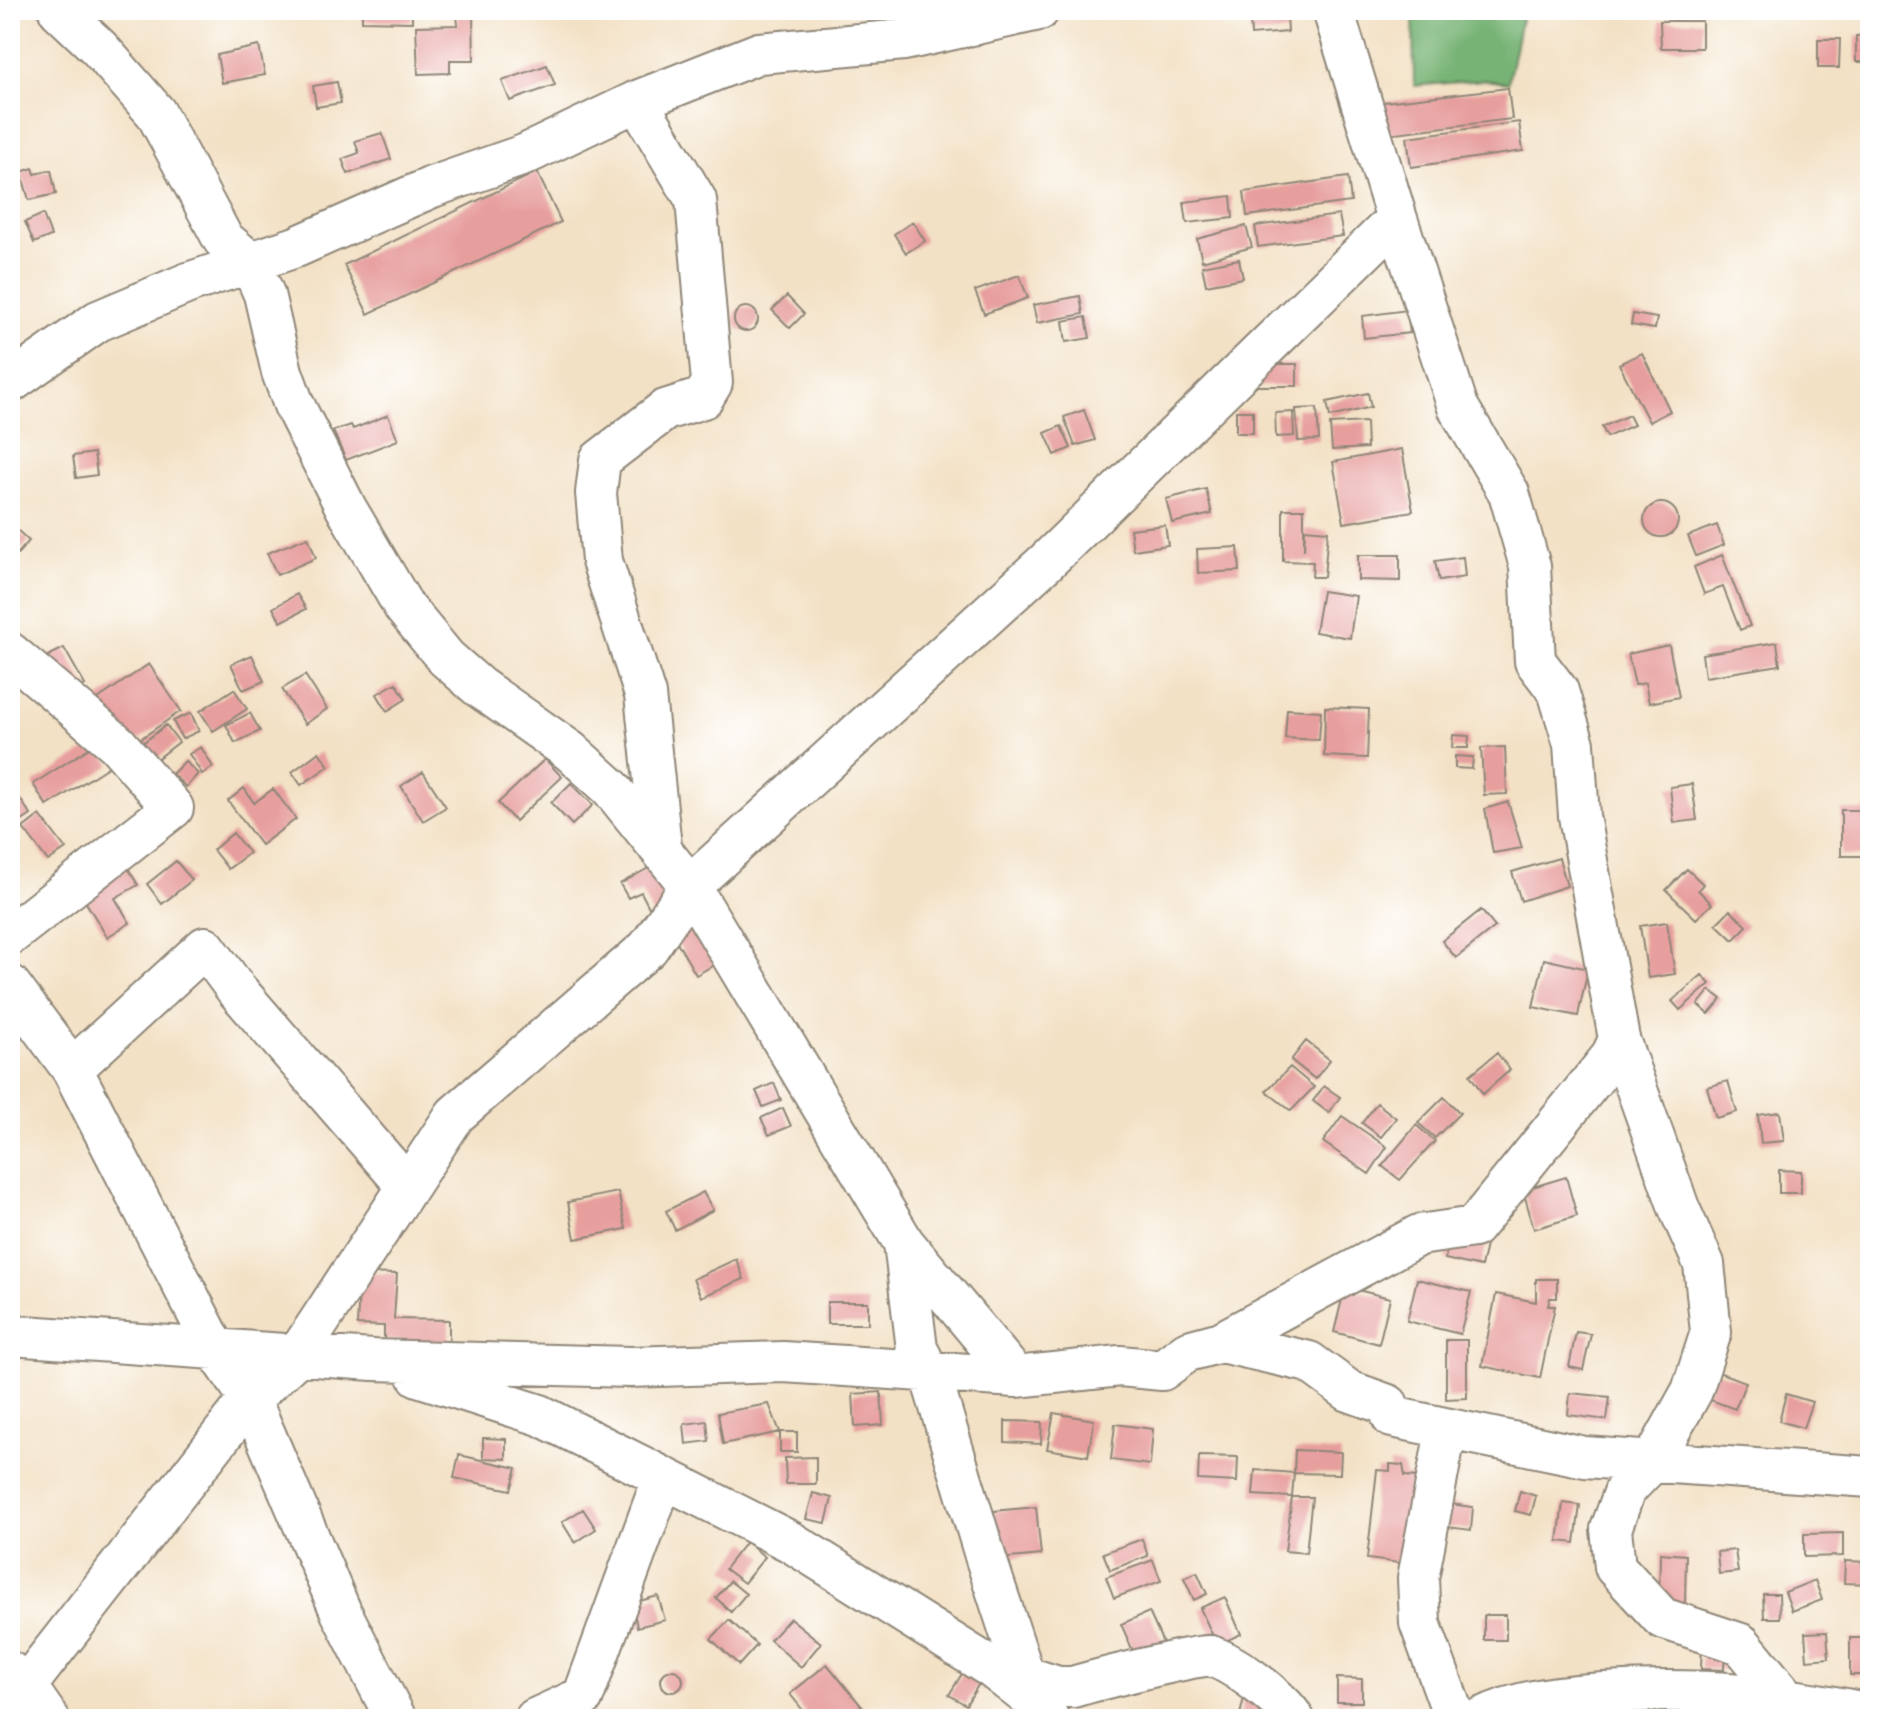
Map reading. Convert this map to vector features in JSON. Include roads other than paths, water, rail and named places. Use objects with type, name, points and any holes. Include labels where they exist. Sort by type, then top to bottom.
[{"type":"street","points":[[59,10],[99,48],[156,113],[223,239],[250,262],[264,294],[282,372],[294,405],[346,508],[404,607],[446,658],[479,687],[570,751],[611,788],[661,847],[690,886],[904,1243],[1016,1377]]},
{"type":"street","points":[[10,383],[98,321],[188,283],[296,247],[432,187],[524,155],[637,101],[759,53],[904,40],[1039,10]]},
{"type":"street","points":[[1333,10],[1458,407],[1509,493],[1530,566],[1535,661],[1558,691],[1574,744],[1579,816],[1619,1039],[1679,1208],[1704,1264],[1711,1332],[1692,1391],[1653,1461],[1625,1490],[1611,1529],[1615,1567],[1662,1618],[1741,1644],[1784,1696]]},
{"type":"street","points":[[637,101],[696,200],[712,383],[703,398],[665,410],[600,460],[598,471],[596,493],[602,561],[645,695],[661,847]]},
{"type":"street","points":[[49,1719],[15,1690],[250,1399],[296,1357],[455,1115],[648,948],[690,886],[1046,562],[1397,219]]},
{"type":"street","points":[[10,653],[117,744],[173,808],[10,935]]},
{"type":"street","points":[[72,1069],[205,947],[245,1000],[407,1186]]},
{"type":"street","points":[[10,985],[26,1011],[72,1069],[215,1348],[250,1399],[341,1612],[396,1719]]},
{"type":"street","points":[[10,1335],[373,1360],[630,1367],[783,1362],[930,1374],[1016,1377],[1120,1366],[1162,1370],[1188,1351],[1221,1342],[1419,1235],[1474,1227],[1611,1057],[1619,1039]]},
{"type":"street","points":[[904,1243],[917,1349],[930,1374],[1026,1692]]},
{"type":"street","points":[[1221,1342],[1309,1362],[1349,1391],[1388,1405],[1392,1417],[1446,1431],[1585,1457],[1870,1477]]},
{"type":"street","points":[[373,1360],[540,1415],[791,1542],[1026,1692],[1073,1687],[1182,1659],[1211,1656],[1260,1687],[1294,1719]]},
{"type":"street","points":[[1446,1431],[1418,1578],[1420,1623],[1455,1719]]},
{"type":"street","points":[[535,1719],[583,1697],[663,1478]]},
{"type":"street","points":[[1480,1719],[1539,1698],[1656,1690],[1784,1696],[1870,1714]]}]
